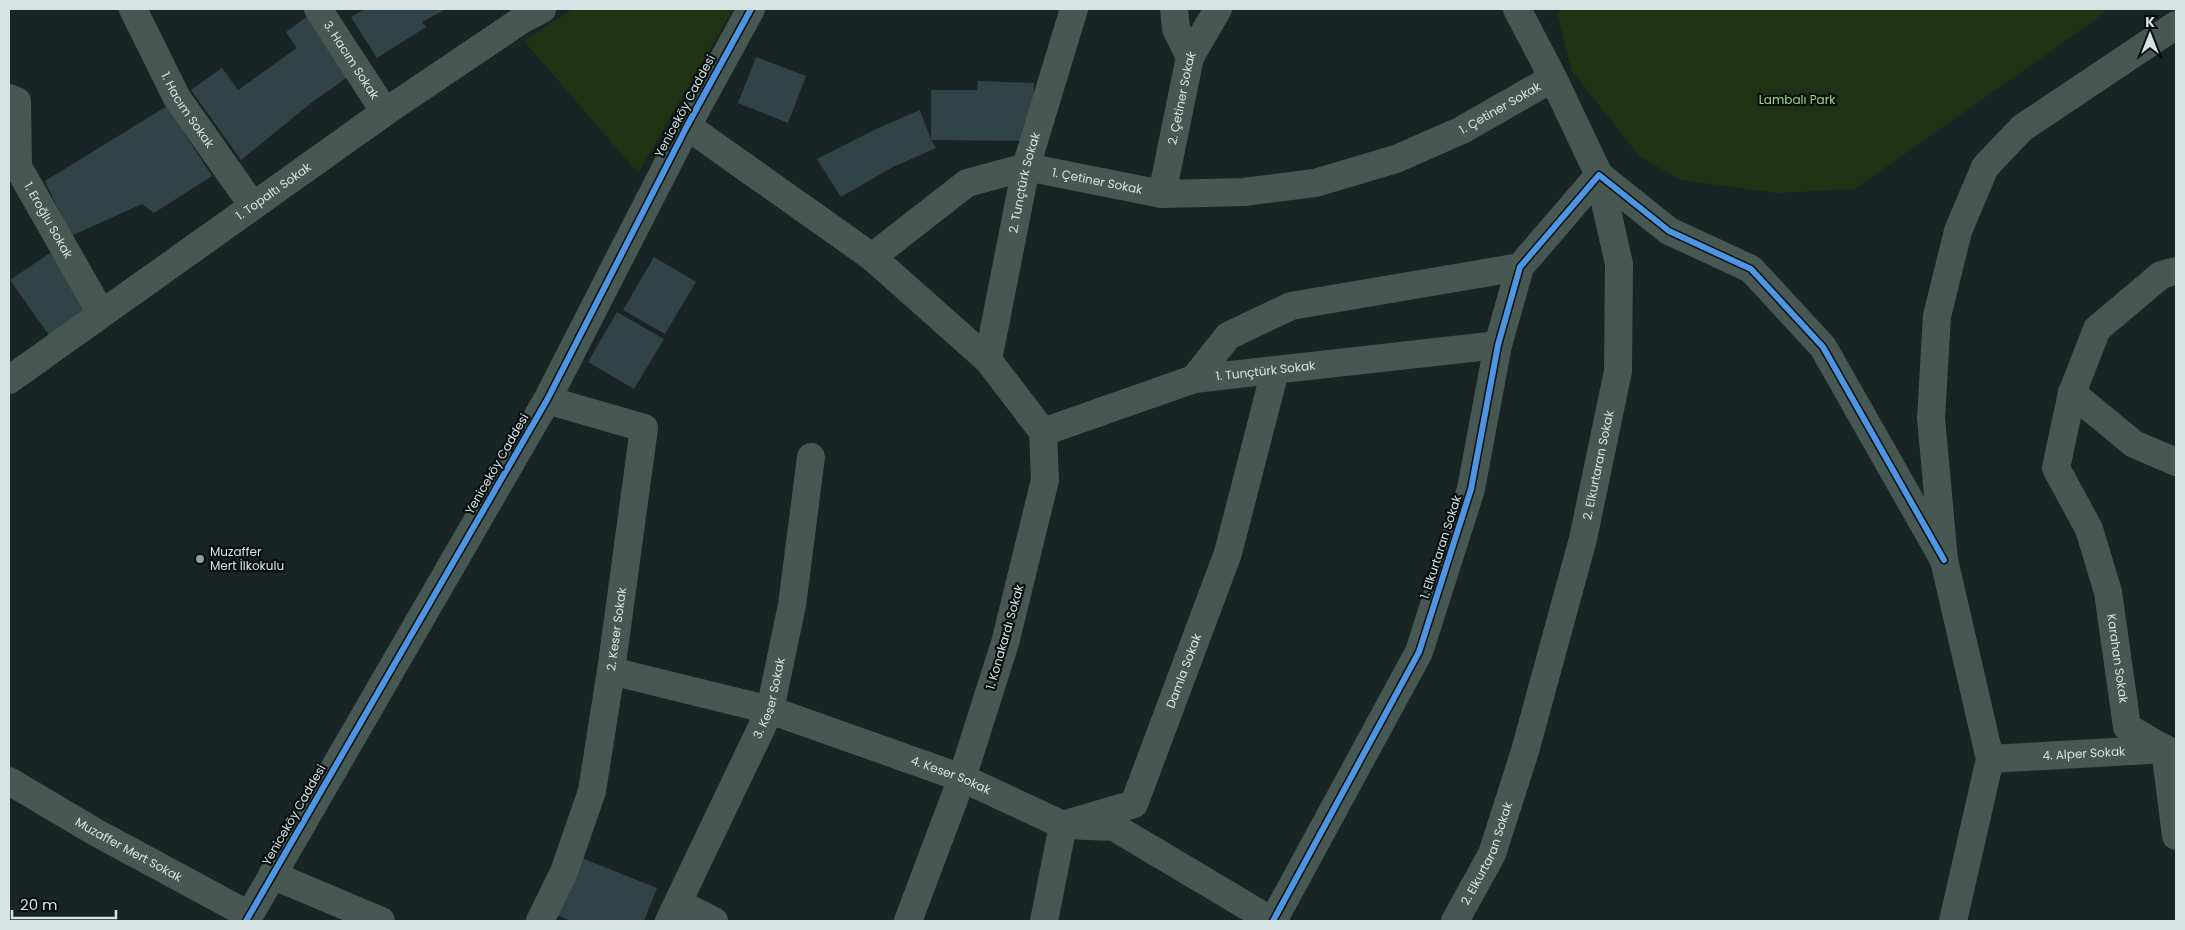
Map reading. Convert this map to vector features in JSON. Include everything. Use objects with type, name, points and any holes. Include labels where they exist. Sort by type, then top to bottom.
[{"type":"street","name":"1. Hacım Sokak","points":[[133,9],[177,98],[252,206]]},
{"type":"street","name":"3. Hacım Sokak","points":[[318,9],[385,112]]},
{"type":"street","name":"Yeniceköy Caddesi","points":[[247,918],[547,400],[686,126],[751,9]]},
{"type":"street","name":"2. Tunçtürk Sokak","points":[[988,360],[1026,167],[1074,9]]},
{"type":"street","points":[[1174,9],[1176,29],[1190,57]]},
{"type":"street","name":"2. Çetiner Sokak","points":[[1162,194],[1190,57],[1218,9]]},
{"type":"street","name":"2. Elkurtaran Sokak","points":[[1454,921],[1492,854],[1525,751],[1583,539],[1618,372],[1619,264],[1599,175],[1553,78],[1517,9]]},
{"type":"street","name":"1. Topaltı Sokak","points":[[9,380],[528,12]]},
{"type":"street","points":[[1953,921],[1990,759],[1944,560],[1931,418],[1937,316],[1958,231],[1985,167],[2022,128],[2173,35]]},
{"type":"street","name":"1. Çetiner Sokak","points":[[872,257],[967,184],[1026,167],[1162,194],[1244,192],[1315,184],[1396,159],[1462,130],[1553,78]]},
{"type":"street","name":"1. Eroğlu Sokak","points":[[9,98],[17,101],[18,167],[101,313]]},
{"type":"street","points":[[686,126],[872,257],[988,360],[1043,432]]},
{"type":"street","points":[[1599,175],[1669,231],[1751,269],[1823,347],[1944,560]]},
{"type":"street","name":"1. Elkurtaran Sokak","points":[[1272,921],[1419,652],[1472,489],[1498,345],[1520,267],[1599,175]]},
{"type":"street","points":[[1194,380],[1228,336],[1291,306],[1520,267]]},
{"type":"street","points":[[2176,271],[2161,275],[2097,329],[2072,393],[2134,444],[2176,462]]},
{"type":"street","name":"1. Tunçtürk Sokak","points":[[1043,432],[1194,380],[1498,345]]},
{"type":"street","name":"Damla Sokak","points":[[1063,825],[1134,804],[1228,553],[1275,371]]},
{"type":"street","name":"Karahan Sokak","points":[[2072,393],[2056,468],[2089,528],[2108,592],[2127,728],[2171,749]]},
{"type":"street","name":"2. Keser Sokak","points":[[540,921],[564,872],[592,791],[611,671],[644,428],[547,400]]},
{"type":"street","name":"1. Konakardı Sokak","points":[[908,921],[962,778],[1005,643],[1045,480],[1043,432]]},
{"type":"street","name":"3. Keser Sokak","points":[[673,912],[770,710],[792,605],[811,458]]},
{"type":"street","name":"4. Keser Sokak","points":[[611,671],[770,710],[962,778],[1063,825],[1114,827],[1272,921]]},
{"type":"street","points":[[2171,749],[2176,836]]},
{"type":"street","name":"4. Alper Sokak","points":[[1990,759],[2171,749]]},
{"type":"street","name":"Muzaffer Mert Sokak","points":[[9,781],[247,918]]},
{"type":"street","points":[[1044,921],[1063,825]]},
{"type":"street","points":[[272,875],[381,921]]},
{"type":"street","points":[[673,912],[714,921]]},
{"type":"green space","points":[[573,9],[733,9],[638,173],[524,41]]},
{"type":"green space","name":"Lambalı Park","points":[[1561,9],[2108,9],[2098,18],[1855,189],[1776,193],[1681,180],[1640,157],[1572,71],[1557,14]]},
{"type":"building","points":[[365,9],[446,9],[422,22],[426,27],[377,58],[351,17]]},
{"type":"building","points":[[312,13],[355,72],[311,103],[241,160],[191,90],[222,68],[238,90],[297,48],[286,32]]},
{"type":"building","points":[[756,57],[806,76],[788,123],[738,103]]},
{"type":"building","points":[[978,81],[1034,83],[1033,141],[931,140],[931,90],[977,90]]},
{"type":"building","points":[[167,106],[212,176],[154,213],[142,204],[71,236],[45,181]]},
{"type":"building","points":[[920,110],[931,140],[936,148],[893,167],[841,197],[817,159],[876,129]]},
{"type":"building","points":[[53,251],[93,310],[51,338],[10,280]]},
{"type":"building","points":[[654,257],[696,282],[665,334],[623,310]]},
{"type":"building","points":[[617,312],[664,339],[634,389],[588,362]]},
{"type":"building","points":[[579,857],[657,888],[644,921],[571,921],[554,914]]},
{"type":"cycle path","points":[[246,921],[547,400],[687,126],[751,9]]},
{"type":"cycle path","points":[[1273,921],[1419,652],[1471,489],[1498,345],[1520,267],[1599,175],[1669,231],[1751,269],[1823,347],[1944,560]]},
{"type":"place","name":"Muzaffer Mert İlkokulu","points":[[200,559]]}]
